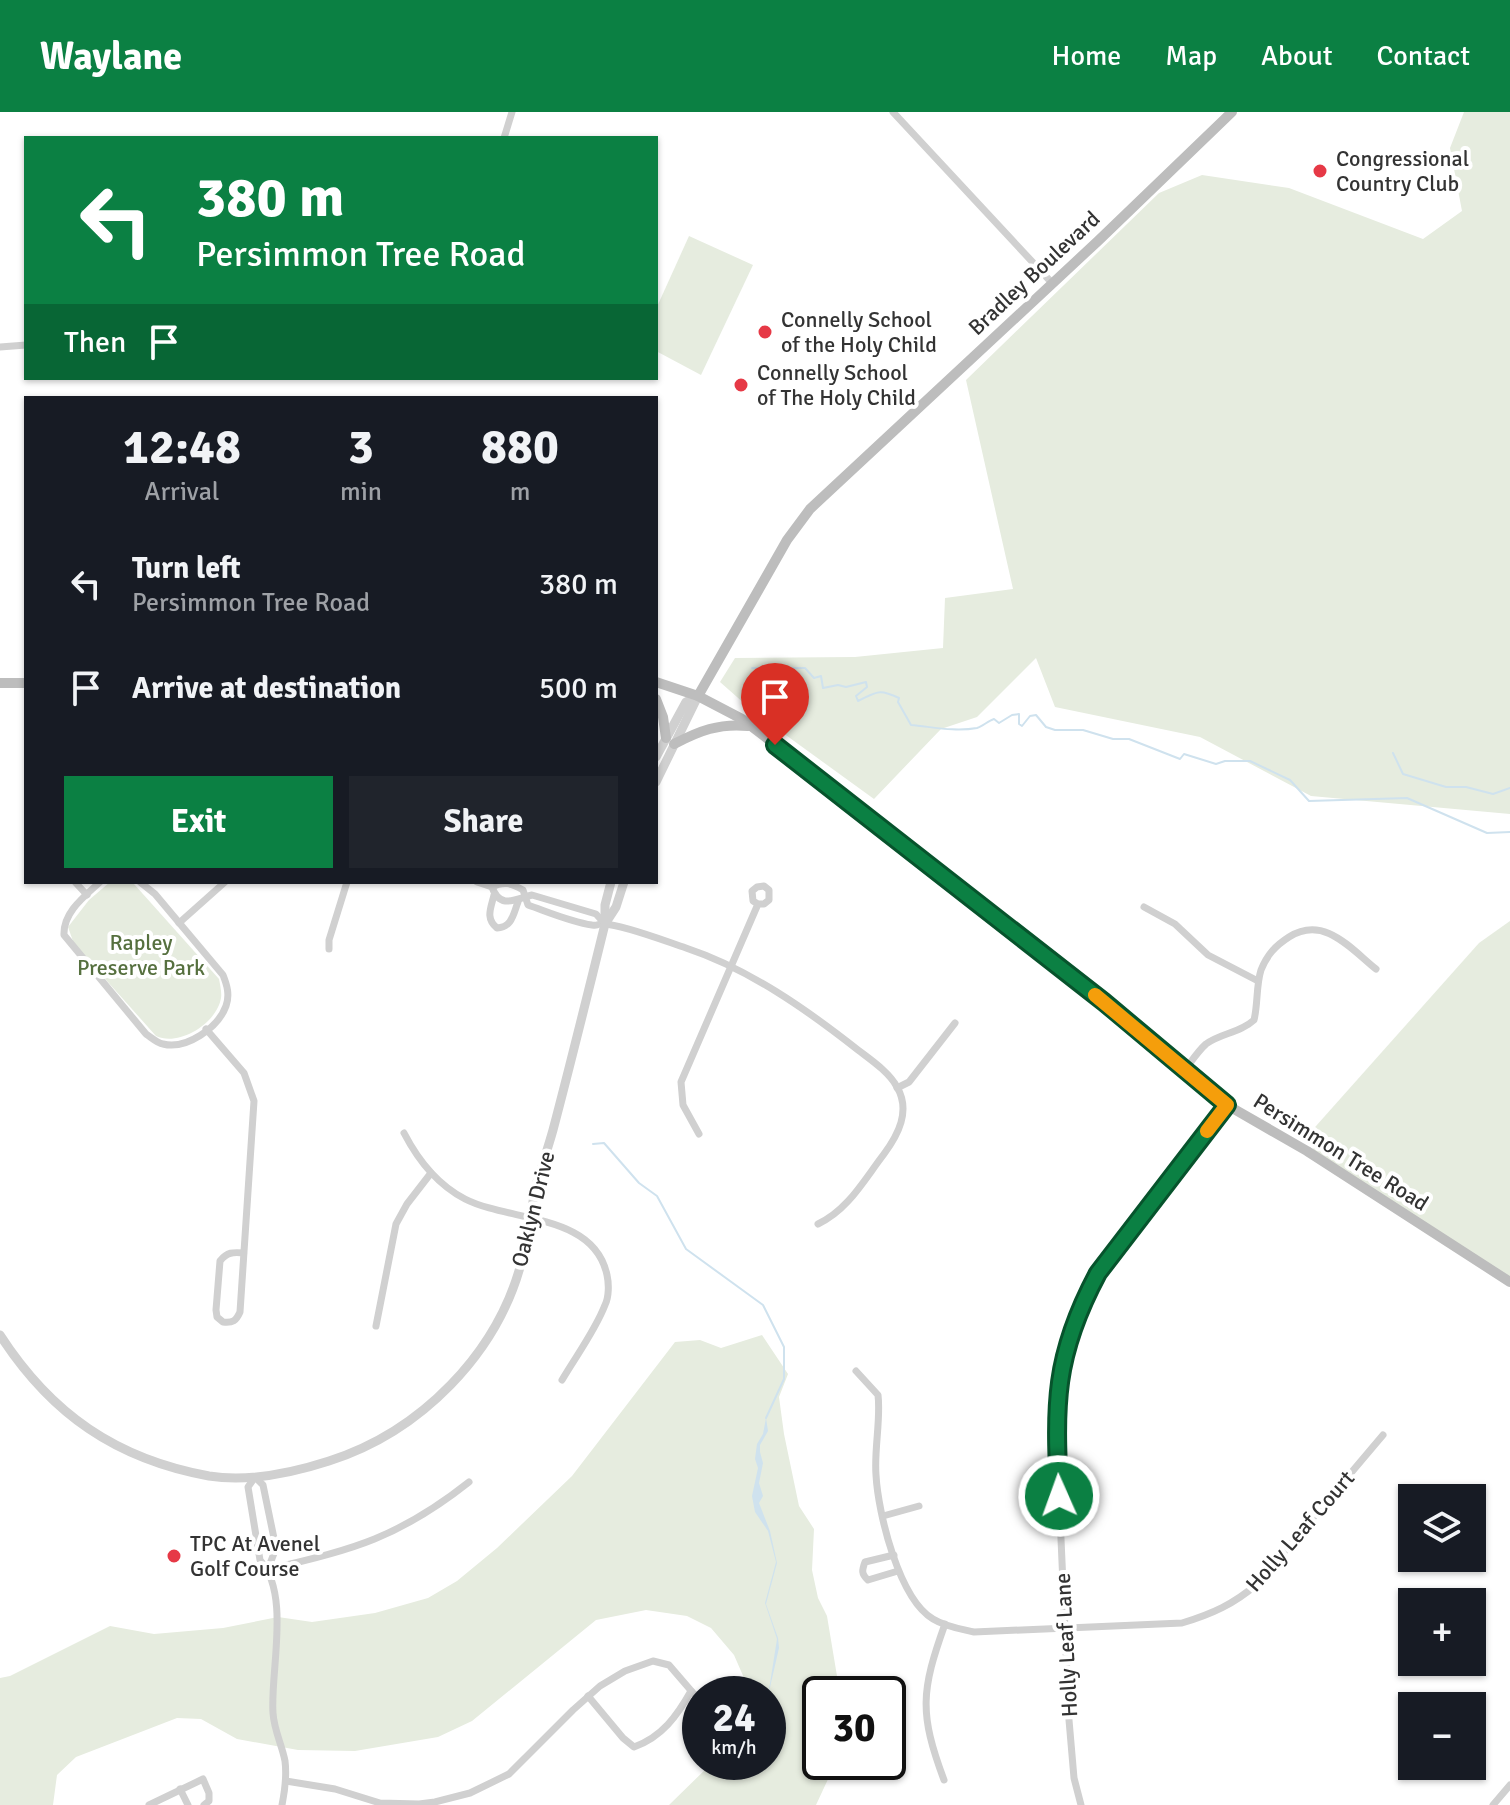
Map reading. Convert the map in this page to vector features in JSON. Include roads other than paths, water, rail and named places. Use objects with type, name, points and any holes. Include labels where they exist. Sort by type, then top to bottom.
[{"type":"main road","name":"Bradley Boulevard","points":[[698,696],[787,540],[810,509],[1232,112]]},
{"type":"main road","points":[[0,683],[24,683]]},
{"type":"main road","name":"Persimmon Tree Road","points":[[658,683],[698,696],[751,726],[1104,1002],[1227,1105],[1307,1151],[1510,1282]]},
{"type":"main road","points":[[658,704],[670,741],[729,724],[751,726]]},
{"type":"street","points":[[505,136],[512,112]]},
{"type":"street","points":[[893,112],[1052,283]]},
{"type":"street","points":[[0,347],[24,345]]},
{"type":"street","points":[[658,776],[686,702],[698,696]]},
{"type":"street","points":[[658,755],[670,741]]},
{"type":"street","points":[[77,884],[87,895]]},
{"type":"street","points":[[98,884],[68,917],[64,935],[146,1034],[159,1044],[174,1046],[189,1041],[217,1022],[227,1005],[228,988],[223,975],[155,894],[142,884]]},
{"type":"street","points":[[179,923],[223,884]]},
{"type":"street","points":[[329,949],[346,884]]},
{"type":"street","points":[[481,884],[506,902],[522,893],[532,895],[596,914],[605,924],[687,948],[731,967],[773,989],[879,1066],[897,1088],[903,1116],[894,1140],[845,1206],[818,1224]]},
{"type":"street","points":[[498,884],[493,891],[489,916],[497,928],[505,928],[511,923],[522,893]]},
{"type":"street","name":"Oaklyn Drive","points":[[0,1335],[22,1370],[74,1419],[108,1441],[157,1462],[203,1474],[224,1478],[255,1477],[308,1468],[358,1452],[399,1429],[440,1395],[474,1359],[498,1319],[522,1262],[530,1218],[605,924],[605,905],[610,884]]},
{"type":"street","name":"Oaklyn Drive","points":[[605,924],[616,907],[623,884]]},
{"type":"street","points":[[699,1134],[683,1105],[681,1082],[758,904]]},
{"type":"street","points":[[1144,907],[1175,924],[1208,955],[1258,981]]},
{"type":"street","points":[[1184,1071],[1205,1045],[1243,1030],[1254,1020],[1259,1003],[1258,981],[1272,948],[1292,935],[1322,930],[1335,936],[1376,969]]},
{"type":"street","points":[[897,1088],[909,1082],[955,1023]]},
{"type":"street","points":[[206,1029],[244,1073],[254,1101],[244,1253],[240,1312],[231,1323],[223,1322],[217,1317],[216,1310],[220,1261],[231,1252],[244,1253]]},
{"type":"street","name":"Holly Leaf Lane","points":[[1081,1805],[1074,1778],[1064,1628],[1056,1426],[1057,1388],[1063,1354],[1082,1303],[1098,1273],[1227,1105]]},
{"type":"street","points":[[404,1133],[415,1155],[441,1185],[466,1199],[576,1233],[594,1246],[605,1264],[609,1282],[606,1304],[562,1380]]},
{"type":"street","points":[[376,1326],[396,1224],[431,1173]]},
{"type":"street","points":[[856,1371],[878,1395],[878,1501],[898,1571],[919,1607],[945,1624],[930,1667],[924,1703],[931,1744],[944,1780]]},
{"type":"street","name":"Holly Leaf Court","points":[[945,1624],[974,1632],[1182,1623],[1215,1613],[1240,1599],[1257,1584],[1383,1435]]},
{"type":"street","points":[[268,1569],[276,1548],[263,1485],[255,1477],[248,1487],[260,1560],[268,1569],[278,1617],[272,1700],[273,1720],[285,1760],[282,1805]]},
{"type":"street","points":[[268,1569],[333,1555],[377,1540],[441,1504],[469,1482]]},
{"type":"street","points":[[883,1516],[919,1506]]},
{"type":"street","points":[[894,1555],[865,1562],[863,1576],[868,1580],[877,1579],[898,1571]]},
{"type":"street","points":[[286,1781],[335,1789],[380,1804],[435,1802],[470,1793],[498,1780],[521,1763],[588,1696],[625,1671],[653,1661],[669,1665],[682,1680]]},
{"type":"street","points":[[588,1696],[634,1747],[662,1732],[682,1707]]},
{"type":"street","points":[[149,1805],[203,1779],[209,1793],[209,1801],[204,1805]]},
{"type":"street","points":[[1493,1805],[1510,1785]]},
{"type":"street","points":[[180,1789],[188,1805]]},
{"type":"water","points":[[766,1418],[768,1431],[760,1445],[763,1463],[759,1483],[763,1496],[759,1503],[770,1531],[777,1563],[766,1604],[778,1638],[779,1648],[773,1676],[777,1639],[765,1603],[776,1562],[768,1531],[755,1512],[752,1496],[758,1468],[755,1459],[757,1444]]},
{"type":"waterway","points":[[752,668],[805,668],[814,678],[821,676],[823,688],[866,682],[867,687],[856,696],[858,701],[878,692],[899,698],[898,702],[911,725],[969,729],[994,719],[999,723],[1019,714],[1019,724],[1022,726],[1030,716],[1036,715],[1046,727],[1055,730],[1083,730],[1113,739],[1129,739],[1180,759],[1184,754],[1216,764],[1250,761],[1290,780],[1309,801],[1407,798],[1487,833],[1510,832]]},
{"type":"waterway","points":[[1393,753],[1403,774],[1446,787],[1466,787],[1493,794],[1510,788]]},
{"type":"waterway","points":[[593,1144],[604,1143],[639,1183],[657,1196],[686,1249],[763,1305],[784,1347],[784,1379],[766,1418]]},
{"type":"place","name":"Congressional Country Club","points":[[1320,171]]},
{"type":"place","name":"Connelly School of the Holy Child","points":[[765,332]]},
{"type":"place","name":"Connelly School of The Holy Child","points":[[741,385]]},
{"type":"place","name":"TPC At Avenel Golf Course","points":[[174,1556]]},
{"type":"park label","name":"Rapley Preserve Park","points":[[141,954]]}]
